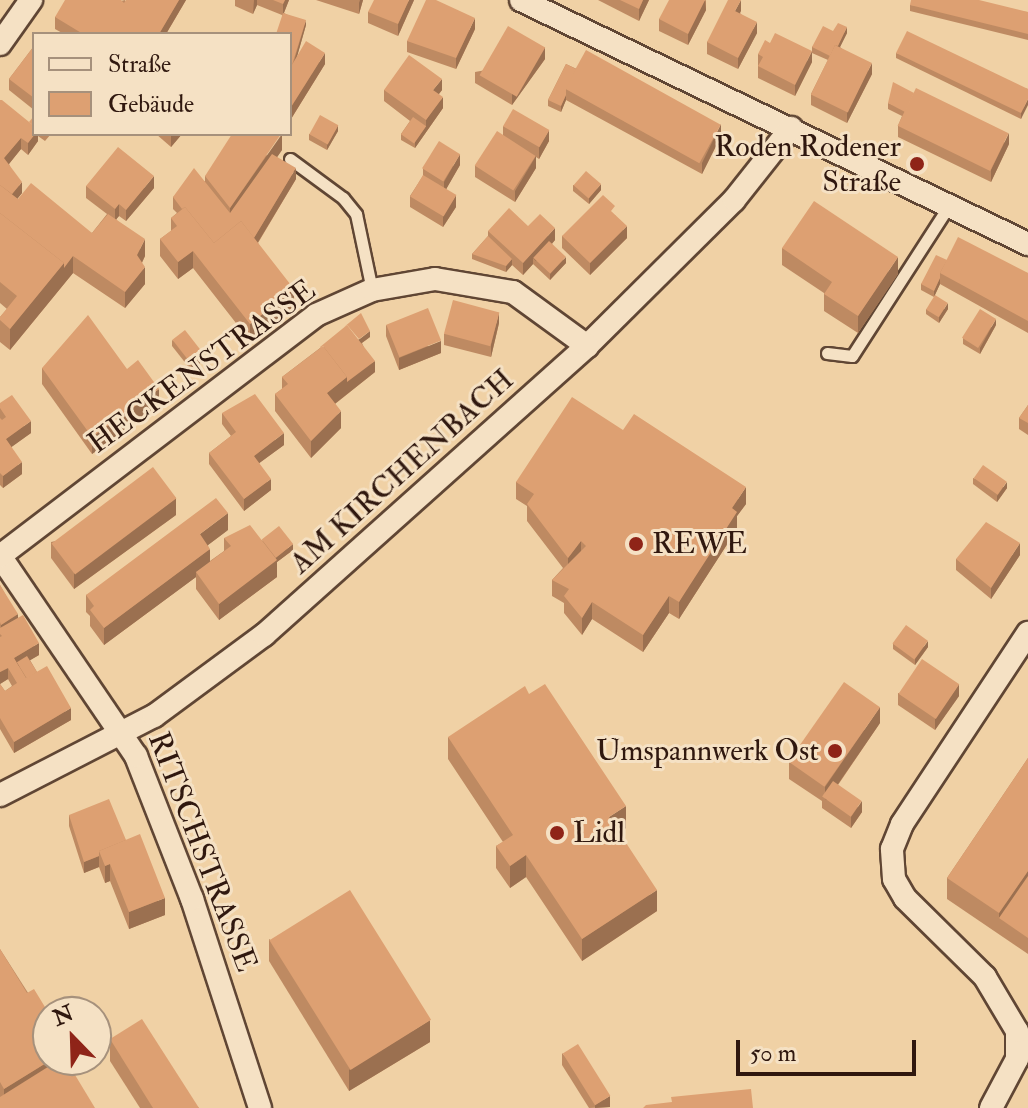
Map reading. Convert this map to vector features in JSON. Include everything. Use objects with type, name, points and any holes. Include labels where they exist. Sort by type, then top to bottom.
[{"type":"street","points":[[0,44],[31,0]]},
{"type":"street","points":[[521,0],[1028,244]]},
{"type":"street","name":"AM KIRCHENBACH","points":[[0,795],[124,734],[185,696],[264,635],[587,346],[734,200],[791,128]]},
{"type":"street","name":"HECKENSTRASSE","points":[[0,556],[316,315],[372,290],[435,279],[513,292],[587,346]]},
{"type":"street","name":"RITSCHSTRASSE","points":[[0,556],[124,734],[192,899],[260,1108]]},
{"type":"street","points":[[991,1108],[1017,1059],[1017,1031],[985,977],[905,898],[894,879],[892,849],[902,824],[1028,633]]},
{"type":"lane","points":[[290,159],[343,198],[356,214],[372,290]]},
{"type":"lane","points":[[827,353],[852,356],[948,207]]},
{"type":"building","points":[[65,0],[121,0],[124,3],[126,0],[179,0],[160,32],[80,32],[55,17]]},
{"type":"building","points":[[374,0],[409,0],[398,24],[368,12]]},
{"type":"building","points":[[426,0],[436,0],[475,18],[456,58],[407,41]]},
{"type":"building","points":[[620,0],[643,0],[639,9]]},
{"type":"building","points":[[669,0],[705,0],[688,34],[659,19]]},
{"type":"building","points":[[728,0],[741,0],[735,11],[757,22],[738,58],[707,42]]},
{"type":"building","points":[[911,0],[979,0],[1028,12],[1028,34],[910,5]]},
{"type":"building","points":[[283,13],[306,20],[292,65],[292,32],[277,32]]},
{"type":"building","points":[[838,23],[847,27],[830,56],[812,47],[823,26],[833,31]]},
{"type":"building","points":[[508,26],[545,48],[517,97],[480,75]]},
{"type":"building","points":[[907,31],[1028,89],[1028,99],[1021,113],[896,53]]},
{"type":"building","points":[[775,33],[812,51],[795,85],[758,66],[763,57],[758,54],[765,40],[770,43]]},
{"type":"building","points":[[306,41],[325,53],[292,105],[292,65]]},
{"type":"building","points":[[835,45],[872,63],[848,112],[811,94]]},
{"type":"building","points":[[32,49],[32,96],[9,79]]},
{"type":"building","points":[[586,50],[721,125],[699,163],[565,88]]},
{"type":"building","points":[[409,55],[442,79],[433,90],[443,97],[426,120],[384,90]]},
{"type":"building","points":[[566,64],[576,69],[561,106],[548,100]]},
{"type":"building","points":[[893,82],[914,93],[905,112],[888,103]]},
{"type":"building","points":[[916,88],[1009,133],[990,171],[898,126]]},
{"type":"building","points":[[2,100],[32,124],[33,136],[28,143],[21,138],[4,158],[22,182],[12,194],[0,185]]},
{"type":"building","points":[[513,109],[549,130],[539,147],[503,126]]},
{"type":"building","points":[[320,115],[338,125],[328,144],[309,134]]},
{"type":"building","points":[[413,117],[426,126],[414,143],[401,134]]},
{"type":"building","points":[[497,131],[536,156],[513,190],[475,165]]},
{"type":"building","points":[[231,136],[280,136],[230,208],[205,176]]},
{"type":"building","points":[[439,141],[460,154],[443,181],[422,168]]},
{"type":"building","points":[[118,147],[154,176],[126,210],[119,204],[115,209],[86,186]]},
{"type":"building","points":[[272,154],[296,168],[254,238],[241,221],[214,243],[173,197],[194,168],[230,213]]},
{"type":"building","points":[[586,171],[601,184],[589,198],[574,185]]},
{"type":"building","points":[[423,175],[456,195],[444,217],[410,196]]},
{"type":"building","points":[[31,183],[92,233],[108,214],[145,239],[137,255],[145,267],[125,292],[73,256],[64,268],[64,263],[0,213],[0,185],[18,199]]},
{"type":"building","points":[[603,195],[615,206],[611,211],[627,226],[590,263],[562,236]]},
{"type":"building","points":[[814,201],[898,257],[858,316],[824,294],[832,282],[782,248]]},
{"type":"building","points":[[185,207],[214,243],[241,221],[294,289],[250,324],[193,251],[178,262],[160,239],[177,226],[171,218]]},
{"type":"building","points":[[509,208],[528,226],[540,214],[555,228],[523,263],[488,231]]},
{"type":"building","points":[[0,213],[64,263],[10,329],[0,317],[17,296],[0,282]]},
{"type":"building","points":[[488,236],[512,259],[506,266],[472,254]]},
{"type":"building","points":[[958,237],[1028,273],[1028,321],[940,273]]},
{"type":"building","points":[[549,241],[566,257],[550,274],[533,258]]},
{"type":"building","points":[[936,255],[947,260],[934,291],[921,284]]},
{"type":"building","points":[[935,295],[948,303],[939,317],[926,309]]},
{"type":"building","points":[[453,300],[499,312],[490,346],[444,334]]},
{"type":"building","points":[[428,308],[441,340],[399,357],[386,325]]},
{"type":"building","points":[[980,309],[996,319],[978,348],[962,338]]},
{"type":"building","points":[[361,313],[370,331],[359,339],[347,325],[344,327]]},
{"type":"building","points":[[88,315],[127,369],[138,360],[159,389],[92,437],[42,368]]},
{"type":"building","points":[[347,325],[375,361],[347,382],[347,377],[323,346],[320,347]]},
{"type":"building","points":[[185,330],[204,354],[191,364],[172,340]]},
{"type":"building","points":[[323,346],[347,377],[327,393],[341,411],[311,441],[275,394],[288,384],[282,377]]},
{"type":"building","points":[[255,394],[284,433],[254,456],[271,479],[244,499],[209,453],[236,432],[222,413]]},
{"type":"building","points":[[12,395],[31,421],[6,439],[22,462],[3,476],[0,473],[0,418],[6,417],[0,403]]},
{"type":"building","name":"REWE","points":[[572,397],[623,430],[634,414],[746,487],[732,508],[737,512],[679,602],[669,596],[643,635],[592,602],[582,618],[564,596],[569,589],[552,580],[586,546],[581,541],[568,558],[527,504],[534,494],[516,482]]},
{"type":"building","points":[[1028,405],[1028,423],[1019,418]]},
{"type":"building","points":[[983,465],[1007,482],[998,495],[974,478]]},
{"type":"building","points":[[153,467],[176,498],[75,575],[52,543]]},
{"type":"building","points":[[216,498],[228,513],[200,534],[210,549],[104,628],[90,610],[94,606],[86,595]]},
{"type":"building","points":[[986,522],[1020,543],[991,588],[956,559]]},
{"type":"building","points":[[250,525],[277,560],[219,604],[196,572],[231,546],[224,538]]},
{"type":"building","points":[[279,526],[293,544],[276,558],[262,540]]},
{"type":"building","points":[[0,585],[18,614],[1,625],[0,622]]},
{"type":"building","points":[[23,615],[39,643],[14,658],[26,678],[47,666],[71,708],[14,742],[0,718],[0,684],[5,691],[17,683],[8,668],[0,672],[0,628]]},
{"type":"building","points":[[906,625],[928,641],[914,659],[892,644]]},
{"type":"building","points":[[27,656],[37,672],[27,678],[17,662]]},
{"type":"building","points":[[922,659],[959,684],[936,719],[899,694]]},
{"type":"building","name":"Umspannwerk Ost","points":[[844,682],[880,707],[824,787],[788,761]]},
{"type":"building","name":"Lidl","points":[[545,684],[626,806],[609,817],[657,890],[582,939],[526,855],[510,866],[496,846],[513,835],[448,737],[525,686],[529,694]]},
{"type":"building","points":[[1028,758],[1028,871],[999,913],[947,878]]},
{"type":"building","points":[[833,781],[862,801],[851,817],[822,797]]},
{"type":"building","points":[[109,799],[126,840],[99,851],[99,856],[84,862],[69,815]]},
{"type":"building","points":[[140,834],[165,898],[129,912],[110,864],[105,866],[99,851]]},
{"type":"building","points":[[1028,876],[1028,938],[999,918]]},
{"type":"building","points":[[350,890],[431,1020],[351,1070],[269,940]]},
{"type":"building","points":[[0,949],[27,993],[34,989],[38,996],[32,996],[32,1072],[4,1089],[0,1082]]},
{"type":"building","points":[[142,1019],[199,1108],[153,1108],[112,1038]]},
{"type":"building","points":[[578,1044],[610,1096],[595,1105],[563,1054]]},
{"type":"building","points":[[33,1076],[76,1076],[95,1108],[0,1108],[0,1097]]},
{"type":"building","points":[[751,1089],[753,1108],[643,1108],[672,1102],[671,1097]]},
{"type":"place","name":"Roden Rodener Straße","points":[[917,164]]},
{"type":"place","name":"REWE","points":[[636,544]]},
{"type":"place","name":"Umspannwerk Ost","points":[[835,751]]},
{"type":"place","name":"Lidl","points":[[557,833]]}]
